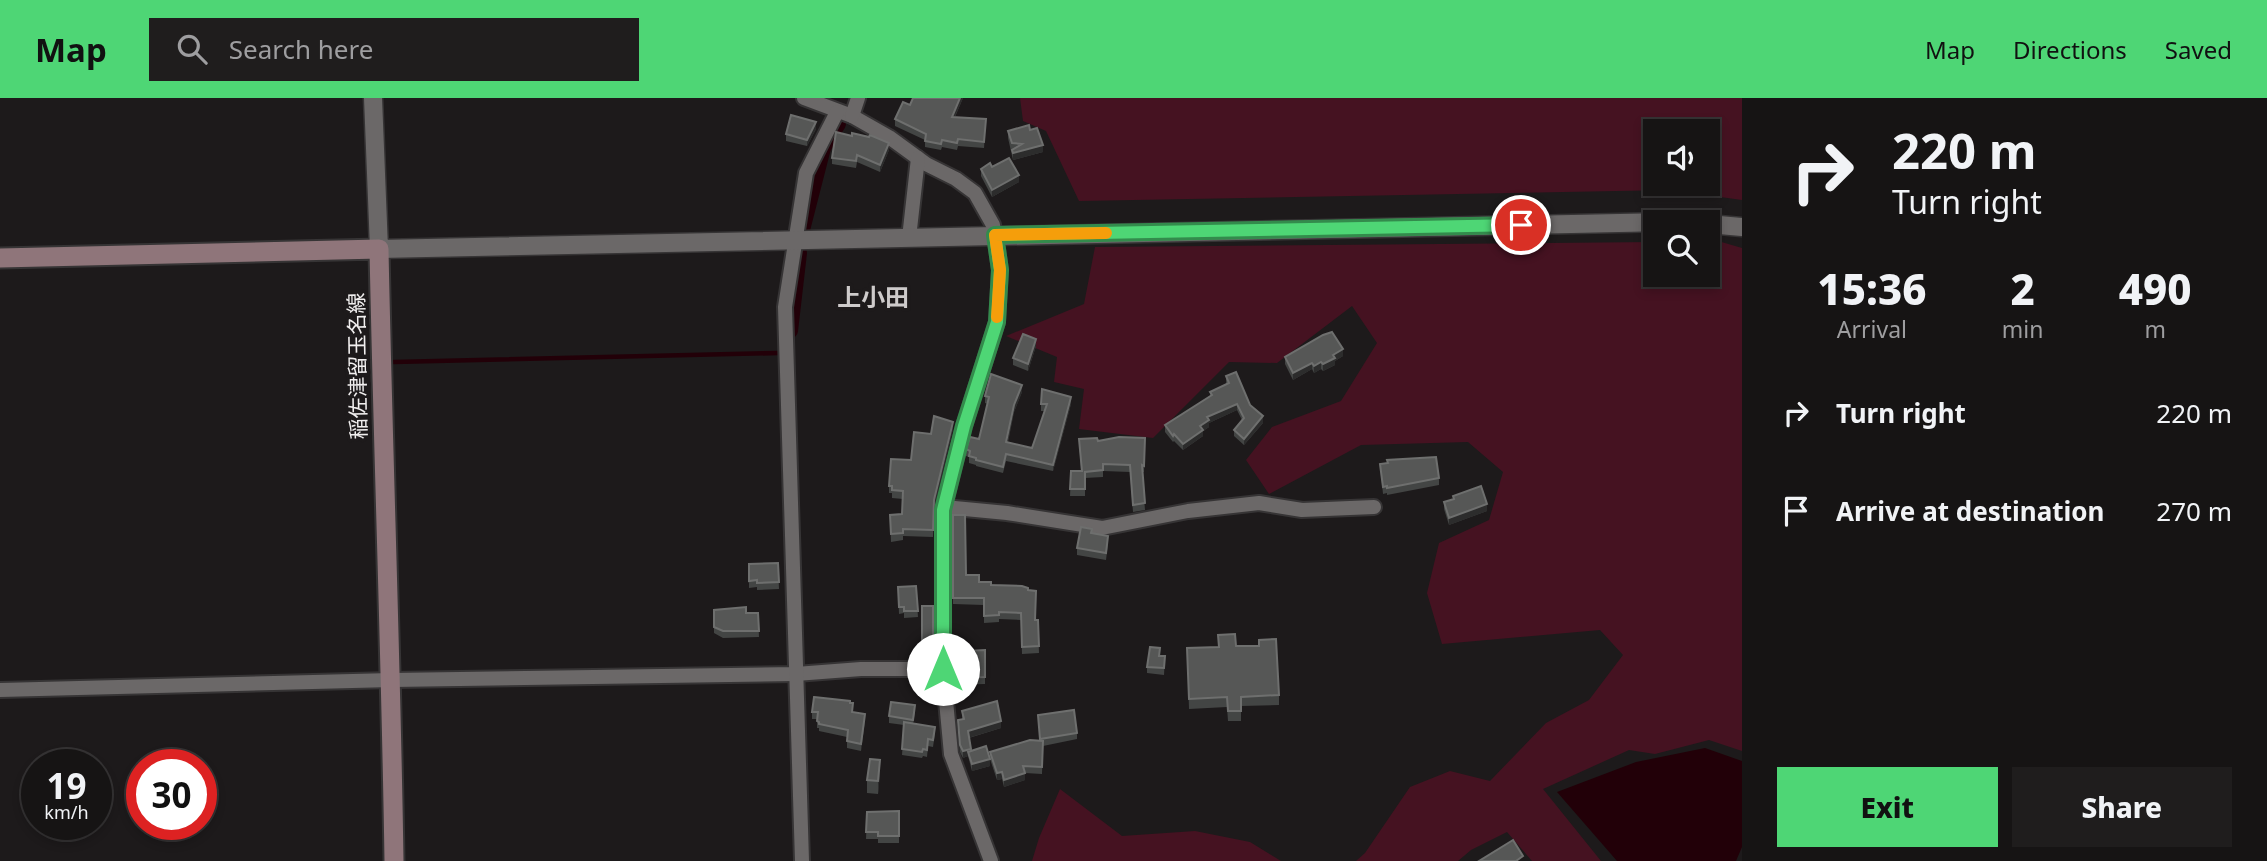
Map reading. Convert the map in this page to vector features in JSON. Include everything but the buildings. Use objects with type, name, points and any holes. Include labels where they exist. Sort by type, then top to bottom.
[{"type":"main road","points":[[0,258],[379,249]]},
{"type":"main road","name":"稲佐津留玉名線","points":[[379,249],[383,465],[392,680],[394,861]]},
{"type":"street","points":[[373,98],[379,249],[1643,222]]},
{"type":"street","points":[[804,98],[845,114],[889,137],[918,158],[956,179],[975,193],[993,225],[1000,270],[997,322],[964,426],[944,507],[943,669],[951,754],[992,861]]},
{"type":"street","points":[[802,861],[785,307],[806,173],[858,98]]},
{"type":"street","points":[[909,238],[918,158]]},
{"type":"street","points":[[1720,225],[1742,228]]},
{"type":"street","points":[[944,507],[1007,513],[1102,528],[1188,511],[1259,503],[1302,510],[1374,507]]},
{"type":"street","points":[[0,690],[943,669]]},
{"type":"shaded area","points":[[1020,98],[1742,98],[1742,200],[1713,196],[1720,196],[1720,119],[1643,119],[1643,191],[1079,201],[1046,131],[1023,121]]},
{"type":"shaded area","points":[[1643,242],[1643,287],[1720,287],[1720,242],[1742,248],[1742,751],[1709,740],[1655,754],[1629,750],[1543,789],[1601,861],[1532,861],[1507,832],[1471,850],[1458,861],[1356,861],[1365,853],[1410,787],[1450,771],[1490,781],[1546,723],[1589,700],[1623,655],[1600,630],[1442,644],[1427,593],[1439,543],[1489,520],[1503,472],[1468,442],[1361,445],[1269,494],[1246,460],[1272,427],[1341,401],[1377,343],[1352,306],[1277,363],[1229,362],[1153,438],[1079,429],[1084,389],[1054,382],[1057,357],[1006,336],[1084,304],[1095,247]]},
{"type":"shaded area","points":[[1705,748],[1742,761],[1742,847],[1736,861],[1617,861],[1557,792],[1636,762]]},
{"type":"shaded area","points":[[1060,789],[1122,836],[1195,831],[1250,842],[1281,861],[1032,861]]},
{"type":"waterway","points":[[803,230],[824,148],[839,124]]},
{"type":"waterway","points":[[791,331],[800,253]]},
{"type":"waterway","points":[[394,362],[778,353]]},
{"type":"slow traffic","points":[[997,317],[1000,270],[995,235],[1106,233]]},
{"type":"district","name":"上小田","points":[[873,298]]},
{"type":"route","points":[[943,669],[943,510],[964,426],[997,322],[1000,270],[995,235],[1521,225]]}]
